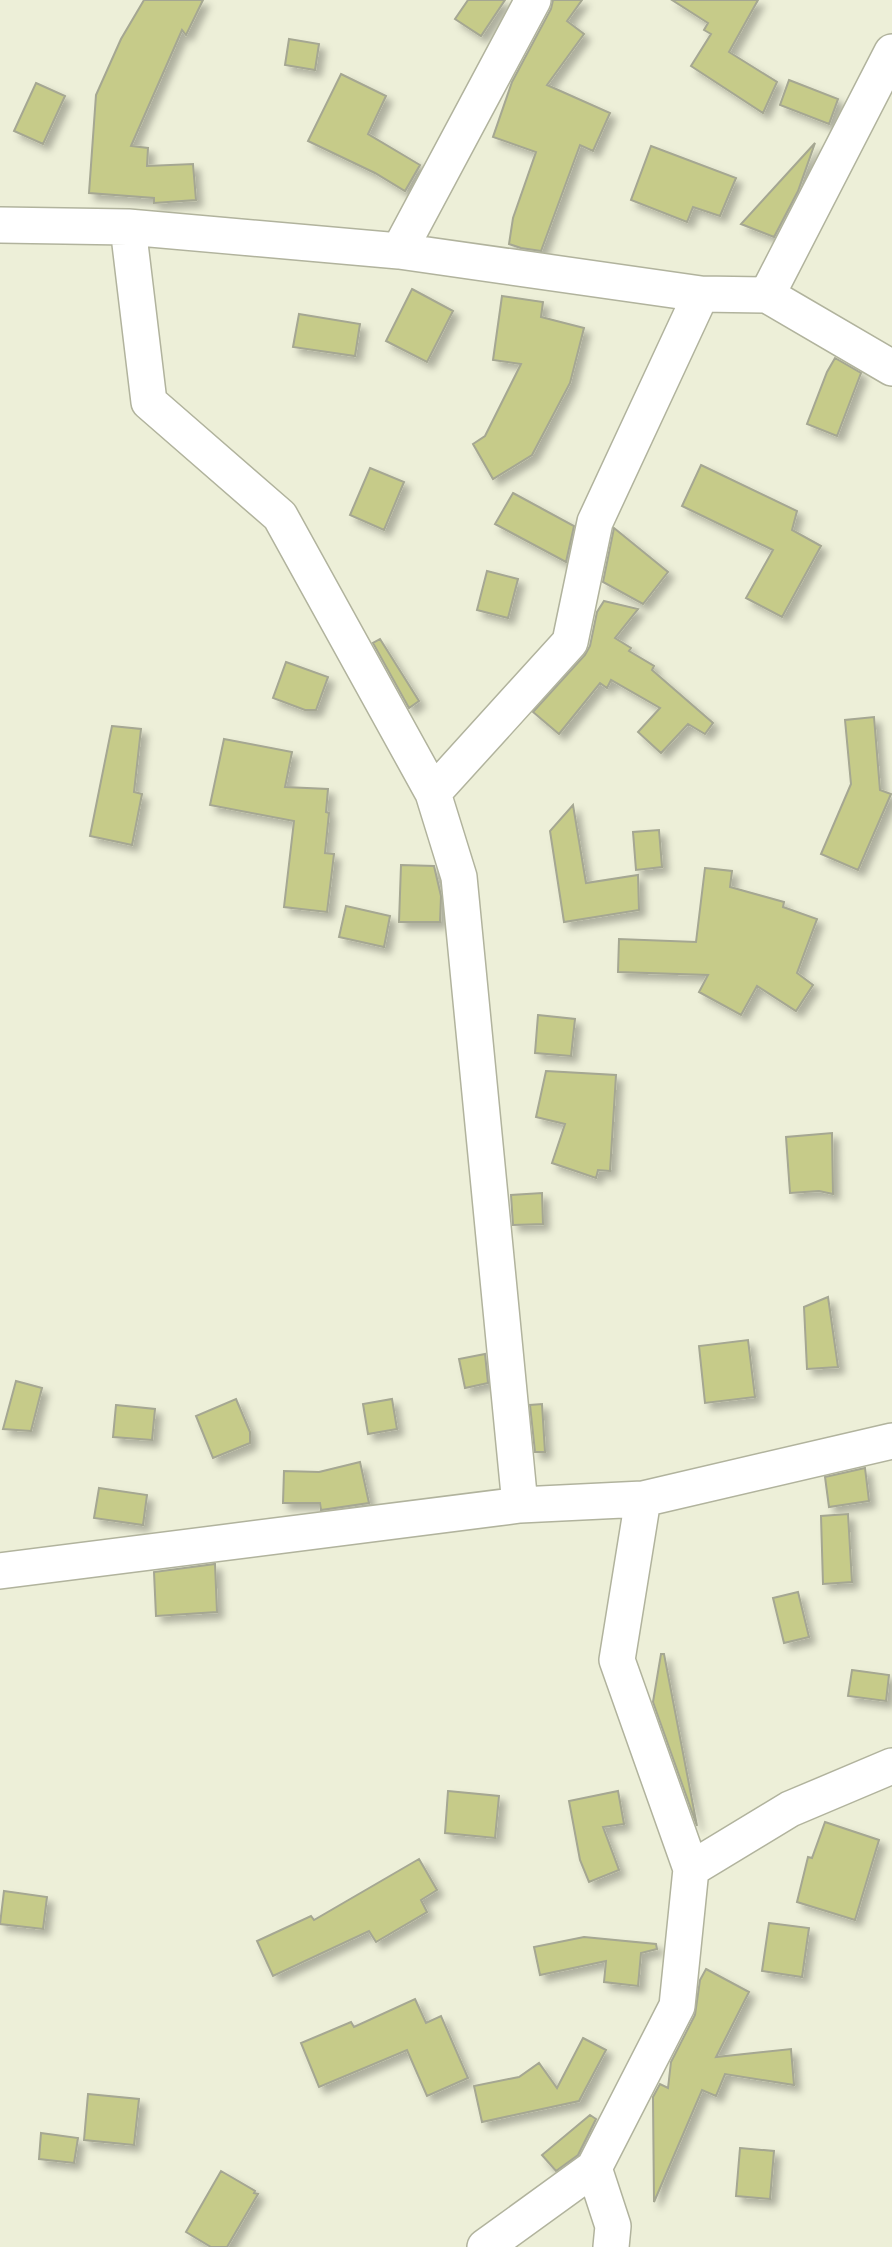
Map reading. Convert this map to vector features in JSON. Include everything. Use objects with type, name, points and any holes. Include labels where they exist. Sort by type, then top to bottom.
[{"type":"street","points":[[399,251],[533,0]]},
{"type":"street","points":[[767,295],[892,52]]},
{"type":"street","points":[[0,225],[128,227],[399,251],[701,293],[767,295],[892,368]]},
{"type":"street","points":[[128,227],[149,402],[280,516],[433,793],[459,877],[520,1505]]},
{"type":"street","points":[[433,793],[570,642],[595,522],[701,293]]},
{"type":"street","points":[[0,1571],[520,1505],[643,1500],[892,1441]]},
{"type":"street","points":[[485,2247],[594,2168],[677,2006],[691,1869],[617,1660],[643,1500]]},
{"type":"street","points":[[691,1869],[790,1809],[892,1766]]},
{"type":"street","points":[[594,2168],[613,2226],[611,2247]]},
{"type":"building","points":[[144,0],[203,0],[186,35],[182,30],[131,146],[148,148],[147,166],[193,164],[196,200],[154,203],[154,198],[89,193],[96,95],[121,39]]},
{"type":"building","points":[[468,0],[505,0],[481,36],[455,19]]},
{"type":"building","points":[[553,0],[582,0],[567,21],[584,34],[547,85],[610,113],[593,151],[580,145],[541,251],[509,244],[513,218],[536,152],[493,137],[512,82],[551,9]]},
{"type":"building","points":[[672,0],[758,0],[729,52],[777,82],[763,113],[691,66],[711,34],[704,30],[708,23]]},
{"type":"building","points":[[289,39],[319,44],[315,70],[285,65]]},
{"type":"building","points":[[341,74],[386,96],[368,134],[420,165],[405,191],[375,173],[308,141]]},
{"type":"building","points":[[789,80],[838,99],[829,124],[780,105]]},
{"type":"building","points":[[36,83],[65,96],[43,144],[14,131]]},
{"type":"building","points":[[815,143],[798,191],[774,237],[741,224]]},
{"type":"building","points":[[651,146],[736,178],[720,216],[693,207],[687,222],[631,200]]},
{"type":"building","points":[[412,289],[453,311],[427,362],[386,341]]},
{"type":"building","points":[[502,296],[543,302],[541,317],[584,328],[570,383],[532,455],[493,479],[473,444],[485,436],[521,364],[493,360]]},
{"type":"building","points":[[299,314],[360,324],[355,356],[293,347]]},
{"type":"building","points":[[835,358],[861,373],[837,436],[807,424]]},
{"type":"building","points":[[701,465],[797,511],[792,530],[821,546],[782,617],[746,598],[773,550],[682,506]]},
{"type":"building","points":[[370,468],[404,482],[384,530],[350,515]]},
{"type":"building","points":[[513,493],[574,526],[566,562],[495,524]]},
{"type":"building","points":[[614,528],[668,572],[643,604],[603,582]]},
{"type":"building","points":[[487,571],[518,579],[508,618],[477,610]]},
{"type":"building","points":[[604,601],[638,609],[615,638],[631,648],[629,651],[654,666],[652,670],[713,723],[705,734],[688,724],[661,753],[638,732],[660,708],[611,680],[607,688],[600,683],[559,734],[533,712],[585,655],[590,646],[597,612]]},
{"type":"building","points":[[380,639],[419,701],[409,708],[373,643]]},
{"type":"building","points":[[286,662],[328,677],[316,710],[305,710],[273,698]]},
{"type":"building","points":[[874,717],[880,790],[891,794],[858,870],[821,854],[851,784],[845,720]]},
{"type":"building","points":[[112,726],[141,729],[134,792],[142,794],[132,845],[90,836]]},
{"type":"building","points":[[224,739],[292,752],[285,787],[328,789],[326,812],[329,813],[325,853],[334,854],[327,912],[284,907],[294,821],[210,805]]},
{"type":"building","points":[[573,805],[586,883],[638,875],[639,910],[564,922],[550,831]]},
{"type":"building","points":[[659,830],[662,867],[636,870],[633,832]]},
{"type":"building","points":[[401,865],[434,866],[441,896],[440,922],[399,922]]},
{"type":"building","points":[[705,868],[732,871],[730,887],[784,902],[783,907],[817,919],[797,973],[813,985],[796,1011],[757,986],[741,1015],[699,992],[708,975],[618,972],[619,939],[696,942]]},
{"type":"building","points":[[346,906],[390,916],[384,947],[339,937]]},
{"type":"building","points":[[538,1015],[575,1019],[571,1056],[535,1053]]},
{"type":"building","points":[[546,1071],[616,1075],[610,1171],[598,1170],[596,1178],[552,1163],[565,1124],[536,1117]]},
{"type":"building","points":[[832,1133],[833,1194],[819,1191],[790,1193],[786,1137]]},
{"type":"building","points":[[542,1193],[543,1224],[513,1225],[511,1195]]},
{"type":"building","points":[[828,1297],[838,1367],[807,1369],[804,1307]]},
{"type":"building","points":[[748,1340],[755,1397],[705,1403],[699,1346]]},
{"type":"building","points":[[485,1354],[488,1383],[465,1388],[459,1359]]},
{"type":"building","points":[[16,1381],[42,1388],[31,1431],[3,1429]]},
{"type":"building","points":[[236,1399],[250,1432],[250,1443],[213,1458],[196,1416]]},
{"type":"building","points":[[392,1399],[397,1429],[368,1434],[363,1404]]},
{"type":"building","points":[[542,1404],[545,1452],[535,1452],[530,1405]]},
{"type":"building","points":[[116,1405],[155,1409],[152,1440],[113,1437]]},
{"type":"building","points":[[360,1462],[369,1503],[321,1510],[320,1503],[283,1503],[284,1471],[319,1472]]},
{"type":"building","points":[[865,1468],[869,1501],[829,1507],[825,1477]]},
{"type":"building","points":[[99,1488],[147,1495],[143,1525],[94,1518]]},
{"type":"building","points":[[848,1514],[852,1582],[823,1584],[821,1516]]},
{"type":"building","points":[[215,1564],[217,1612],[156,1616],[154,1572]]},
{"type":"building","points":[[798,1592],[809,1637],[784,1643],[773,1598]]},
{"type":"building","points":[[661,1654],[664,1654],[697,1826],[653,1702]]},
{"type":"building","points":[[852,1670],[889,1675],[886,1701],[848,1696]]},
{"type":"building","points":[[448,1791],[499,1796],[495,1838],[445,1833]]},
{"type":"building","points":[[618,1791],[624,1824],[603,1827],[619,1870],[589,1882],[580,1860],[569,1801]]},
{"type":"building","points":[[825,1822],[879,1840],[855,1920],[797,1902],[808,1857],[812,1858]]},
{"type":"building","points":[[419,1859],[437,1890],[421,1900],[427,1912],[376,1942],[369,1931],[273,1976],[257,1941],[311,1916],[314,1920]]},
{"type":"building","points":[[4,1891],[47,1897],[43,1929],[0,1924]]},
{"type":"building","points":[[769,1923],[809,1928],[802,1977],[762,1971]]},
{"type":"building","points":[[584,1937],[656,1944],[657,1949],[641,1953],[638,1986],[604,1982],[606,1961],[540,1975],[534,1947]]},
{"type":"building","points":[[706,1969],[749,1992],[716,2057],[791,2049],[794,2085],[725,2074],[716,2096],[702,2090],[654,2202],[653,2097],[660,2084],[668,2088],[671,2062],[695,2015],[700,1980]]},
{"type":"building","points":[[415,1999],[426,2023],[441,2016],[468,2078],[427,2096],[407,2050],[319,2087],[301,2043],[351,2022],[354,2027]]},
{"type":"building","points":[[583,2038],[606,2050],[579,2101],[482,2122],[474,2086],[519,2077],[539,2063],[557,2088]]},
{"type":"building","points":[[88,2094],[139,2099],[134,2145],[84,2140]]},
{"type":"building","points":[[590,2115],[596,2119],[578,2155],[556,2171],[542,2155]]},
{"type":"building","points":[[41,2133],[78,2138],[74,2163],[39,2159]]},
{"type":"building","points":[[740,2148],[774,2151],[770,2199],[736,2196]]},
{"type":"building","points":[[221,2171],[258,2194],[227,2247],[211,2247],[186,2232]]}]
